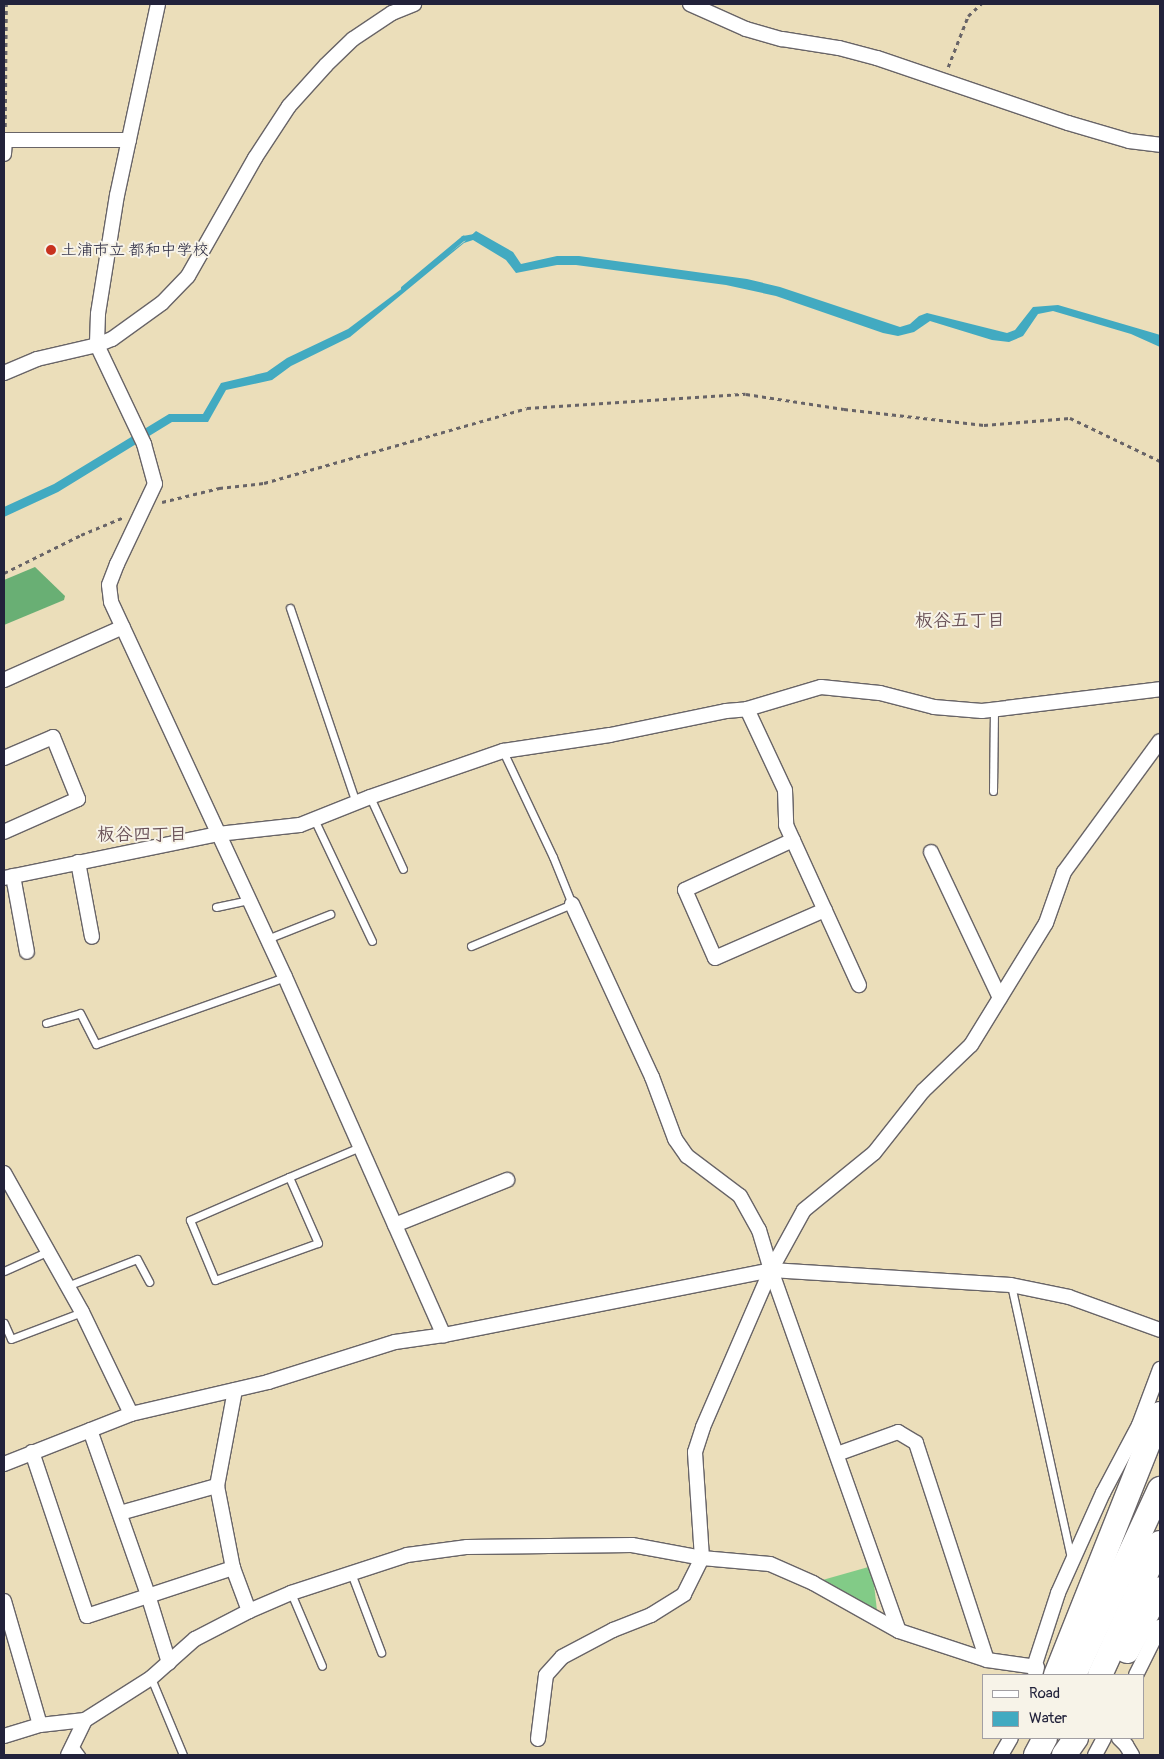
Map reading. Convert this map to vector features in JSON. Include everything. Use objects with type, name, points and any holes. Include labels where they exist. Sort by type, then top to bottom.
[{"type":"highway","points":[[1056,1674],[1160,1414]]},
{"type":"highway","points":[[1074,1674],[1160,1489]]},
{"type":"highway","points":[[1100,1674],[1160,1544]]},
{"type":"highway","points":[[1115,1674],[1160,1589]]},
{"type":"highway","points":[[1036,1755],[1040,1739]]},
{"type":"highway","points":[[1036,1755],[1044,1739]]},
{"type":"highway","points":[[1064,1755],[1072,1739]]},
{"type":"highway","points":[[1064,1755],[1075,1739]]},
{"type":"street","points":[[158,4],[117,195],[98,314],[97,345],[144,444],[155,484],[109,585],[111,602],[285,977],[444,1335]]},
{"type":"street","points":[[4,372],[37,359],[97,345],[132,326],[162,303],[188,276],[255,158],[289,106],[326,65],[353,39],[392,13],[414,4]]},
{"type":"street","points":[[690,4],[746,29],[782,39],[848,51],[942,80],[1068,123],[1129,141],[1160,145]]},
{"type":"street","points":[[4,147],[129,140]]},
{"type":"street","points":[[4,680],[123,627]]},
{"type":"street","points":[[26,952],[8,877],[218,834],[300,825],[370,797],[503,751],[610,735],[726,711],[747,709],[821,687],[880,693],[934,707],[994,709],[1160,689]]},
{"type":"street","points":[[747,709],[785,790],[786,825],[792,840],[859,985]]},
{"type":"street","points":[[4,758],[53,737],[78,799],[4,832]]},
{"type":"street","points":[[538,1739],[546,1675],[562,1657],[613,1630],[651,1616],[684,1594],[702,1558],[695,1452],[703,1427],[771,1270],[804,1210],[874,1153],[923,1091],[971,1044],[1046,923],[1064,872],[1160,741]]},
{"type":"street","points":[[792,840],[685,890],[715,958],[824,910]]},
{"type":"street","points":[[930,852],[1000,998]]},
{"type":"street","points":[[78,862],[92,936]]},
{"type":"street","points":[[572,904],[652,1077],[675,1139],[687,1156],[740,1196],[758,1230],[899,1631]]},
{"type":"street","points":[[4,1173],[82,1312],[131,1414]]},
{"type":"street","points":[[395,1225],[507,1180]]},
{"type":"street","points":[[4,1464],[131,1414],[268,1382],[395,1342],[444,1335],[771,1270],[1011,1285],[1070,1298],[1160,1330]]},
{"type":"street","points":[[4,1736],[40,1725],[85,1720],[151,1678],[195,1639],[248,1611],[291,1593],[407,1554],[467,1547],[632,1545],[702,1558],[770,1564],[813,1583],[899,1631],[987,1660],[1034,1671],[1058,1593],[1139,1424],[1160,1369]]},
{"type":"street","points":[[235,1390],[217,1486],[233,1568],[248,1611]]},
{"type":"street","points":[[90,1430],[148,1595],[169,1663]]},
{"type":"street","points":[[837,1454],[898,1432],[916,1444],[987,1660]]},
{"type":"street","points":[[32,1452],[86,1616],[233,1568]]},
{"type":"street","points":[[120,1513],[217,1486]]},
{"type":"street","points":[[4,1601],[40,1725]]},
{"type":"street","points":[[1137,1674],[1160,1628]]},
{"type":"street","points":[[74,1751],[85,1720]]},
{"type":"street","points":[[1001,1755],[1010,1739]]},
{"type":"street","points":[[1095,1755],[1103,1739]]},
{"type":"street","points":[[1120,1739],[1132,1755]]},
{"type":"lane","points":[[290,608],[356,803]]},
{"type":"lane","points":[[994,709],[994,791]]},
{"type":"lane","points":[[471,946],[572,904],[553,857],[503,751]]},
{"type":"lane","points":[[370,797],[403,869]]},
{"type":"lane","points":[[314,819],[372,941]]},
{"type":"lane","points":[[216,907],[248,900]]},
{"type":"lane","points":[[267,939],[330,914]]},
{"type":"lane","points":[[46,1023],[80,1013],[96,1044],[285,977]]},
{"type":"lane","points":[[288,1178],[318,1243],[215,1280],[190,1220],[360,1147]]},
{"type":"lane","points":[[4,1271],[49,1251]]},
{"type":"lane","points":[[67,1286],[137,1259],[149,1282]]},
{"type":"lane","points":[[1011,1285],[1072,1564]]},
{"type":"lane","points":[[4,1323],[11,1339],[82,1312]]},
{"type":"lane","points":[[351,1573],[381,1652]]},
{"type":"lane","points":[[291,1593],[322,1666]]},
{"type":"lane","points":[[151,1678],[183,1755]]},
{"type":"path","points":[[4,147],[6,4]]},
{"type":"path","points":[[942,80],[968,16],[981,4]]},
{"type":"path","points":[[4,573],[81,534],[144,509],[212,489],[264,483],[527,408],[746,394],[984,425],[1070,418],[1160,461]]},
{"type":"green space","points":[[35,567],[65,596],[64,600],[4,625],[4,580]]},
{"type":"green space","points":[[872,1566],[878,1620],[819,1581]]},
{"type":"water","points":[[476,231],[513,252],[521,264],[557,256],[579,256],[747,279],[780,287],[900,327],[910,324],[919,316],[927,313],[1007,333],[1015,330],[1033,307],[1058,305],[1160,335],[1160,347],[1131,334],[1053,311],[1038,314],[1023,336],[1009,342],[992,340],[930,321],[914,332],[898,336],[883,333],[776,296],[726,285],[576,265],[557,265],[516,273],[506,260],[473,240],[464,243],[350,337],[291,366],[272,380],[226,390],[208,422],[172,422],[58,492],[4,517],[4,507],[54,484],[169,414],[203,414],[221,383],[267,372],[287,358],[348,329]]},
{"type":"waterway","points":[[403,288],[463,238],[474,236]]},
{"type":"place","name":"土浦市立 都和中学校","points":[[51,250]]},
{"type":"district","name":"板谷五丁目","points":[[960,621]]},
{"type":"district","name":"板谷四丁目","points":[[142,835]]}]
